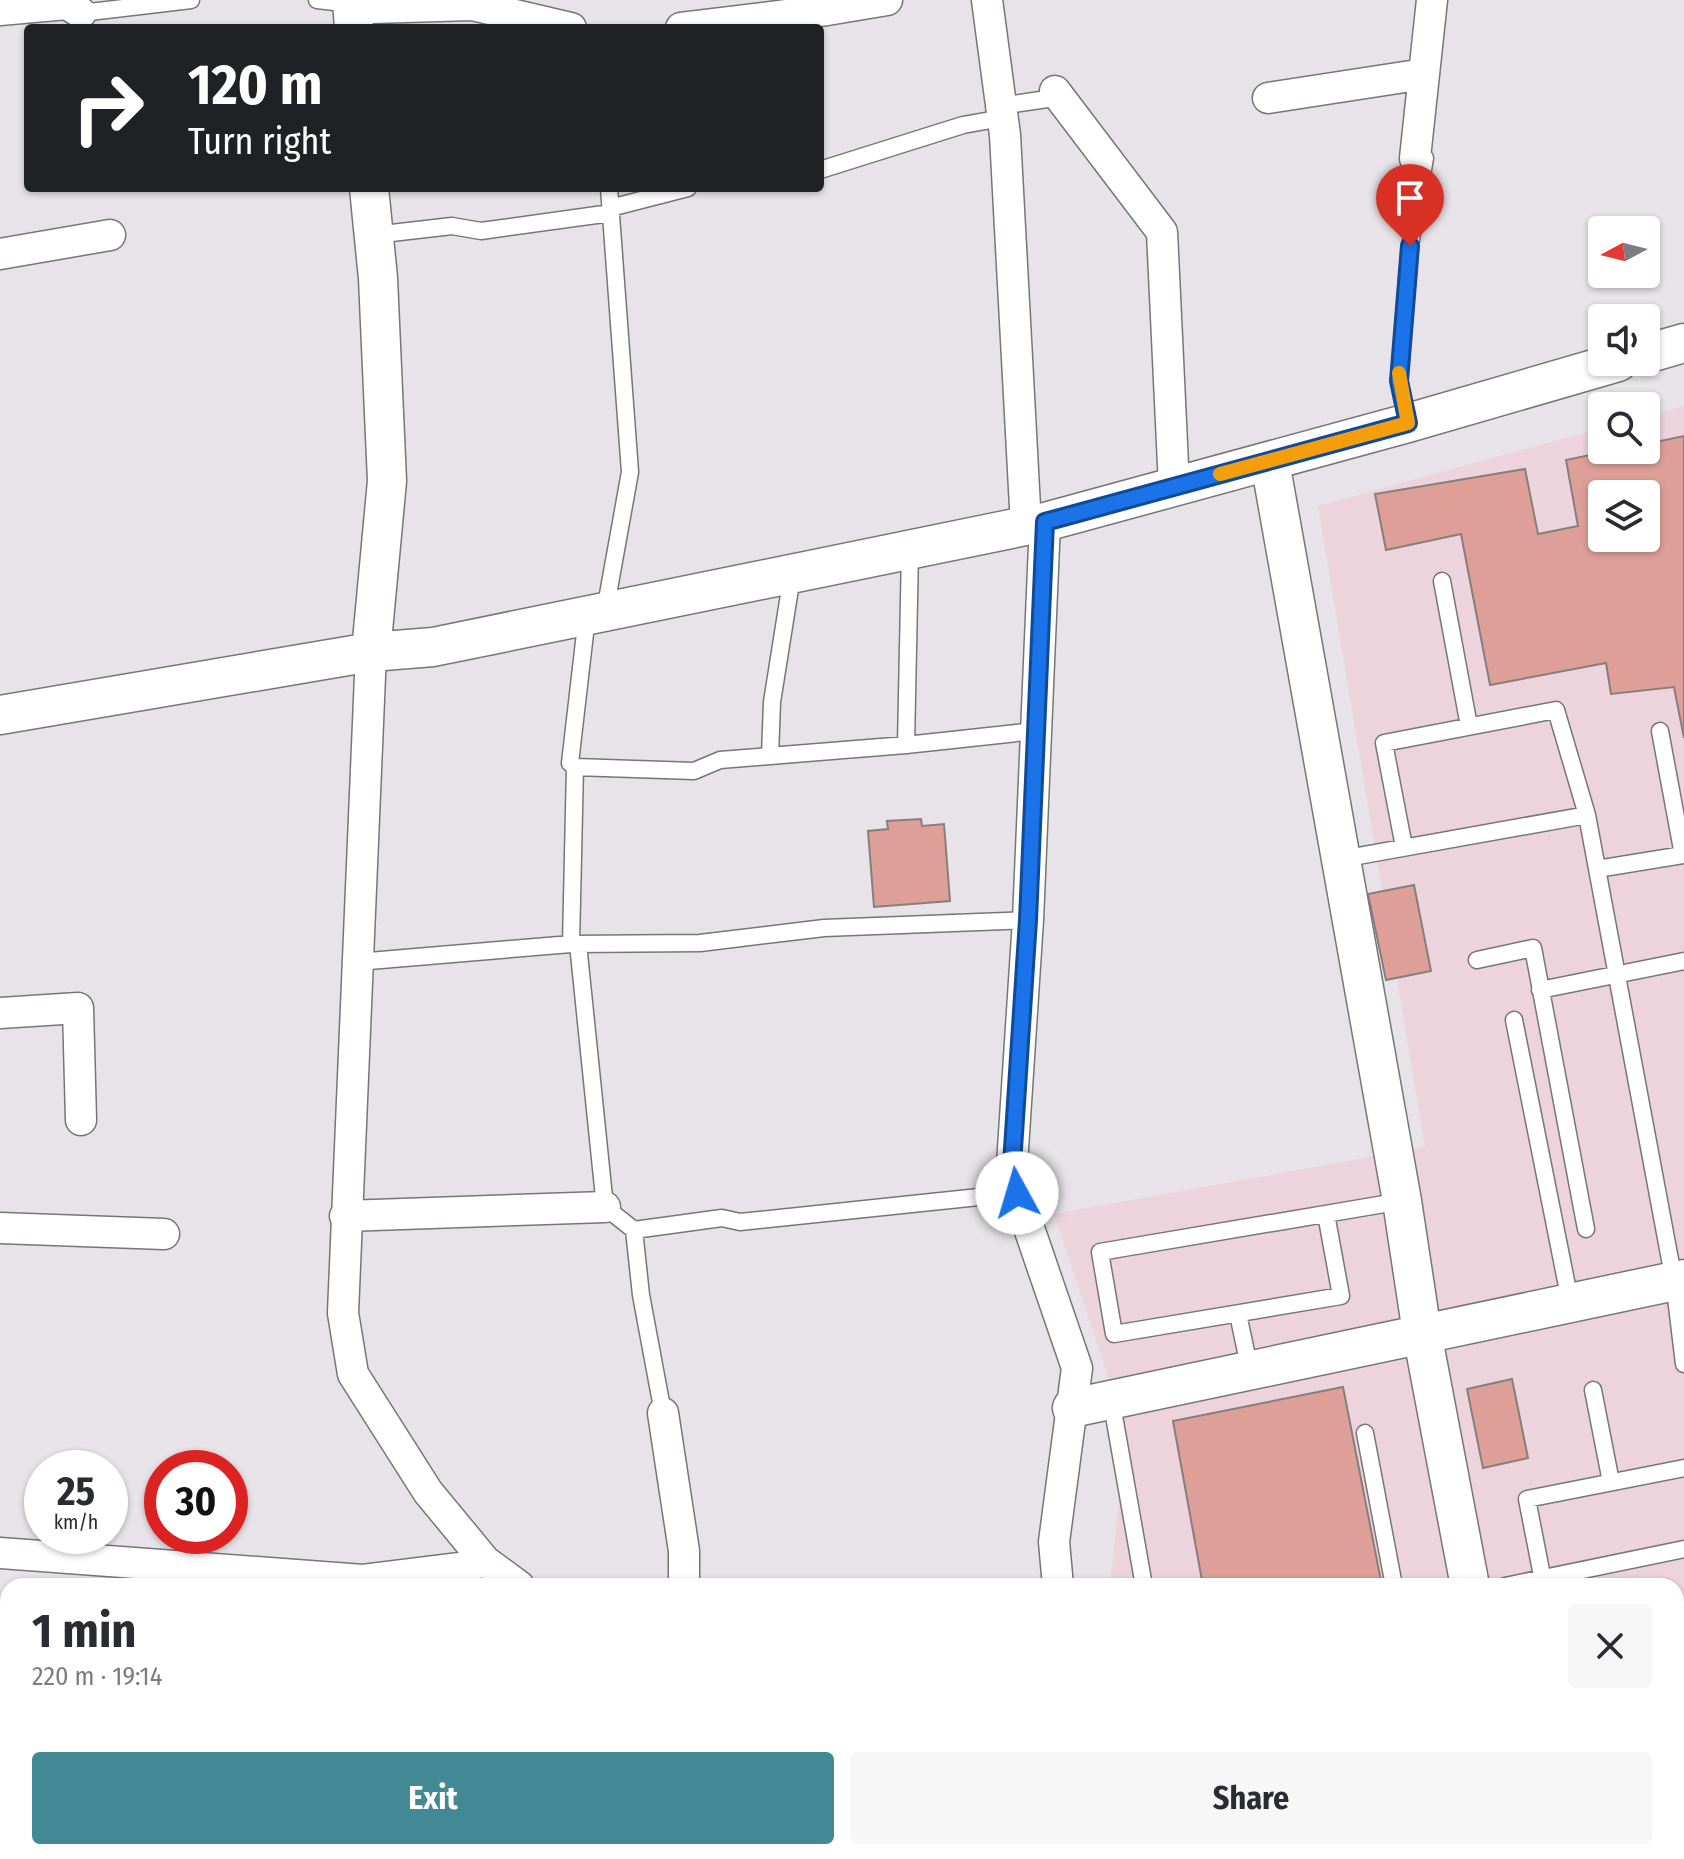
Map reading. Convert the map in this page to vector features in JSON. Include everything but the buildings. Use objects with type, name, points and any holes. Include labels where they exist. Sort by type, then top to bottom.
[{"type":"street","points":[[713,24],[887,0]]},
{"type":"street","points":[[987,0],[1001,112],[1035,524],[1035,731],[1028,920],[1012,1164],[1017,1193],[1077,1368],[1054,1542],[1057,1578]]},
{"type":"street","points":[[1415,158],[1432,0]]},
{"type":"street","points":[[0,10],[67,4],[81,13]]},
{"type":"street","points":[[344,8],[472,5],[554,24]]},
{"type":"street","points":[[1268,98],[1424,74]]},
{"type":"street","points":[[1055,91],[1162,232],[1174,486]]},
{"type":"street","points":[[369,192],[387,481],[371,652],[343,1313],[353,1374],[428,1492],[485,1561],[508,1578]]},
{"type":"street","points":[[0,254],[110,235]]},
{"type":"street","points":[[1660,350],[1684,343]]},
{"type":"street","points":[[0,715],[371,652],[433,647],[1035,524],[1270,462],[1588,371]]},
{"type":"street","points":[[1270,462],[1341,859],[1408,1192],[1422,1333],[1468,1578]]},
{"type":"street","points":[[0,1013],[78,1008],[81,1120]]},
{"type":"street","points":[[345,1216],[605,1207]]},
{"type":"street","points":[[0,1228],[164,1234]]},
{"type":"street","points":[[1072,1408],[1679,1280]]},
{"type":"street","points":[[663,1413],[684,1551],[684,1578]]},
{"type":"street","points":[[0,1553],[208,1578]]},
{"type":"street","points":[[379,1578],[460,1568],[485,1561]]},
{"type":"lane","points":[[81,13],[191,0]]},
{"type":"lane","points":[[824,169],[1047,99],[1055,91]]},
{"type":"lane","points":[[1408,423],[1399,381],[1410,246],[1425,158],[1415,158]]},
{"type":"lane","points":[[609,192],[630,472],[596,615],[570,763],[575,767],[694,771],[720,760],[1035,731]]},
{"type":"lane","points":[[374,235],[452,226],[481,231],[610,210],[674,192]]},
{"type":"lane","points":[[906,745],[910,551]]},
{"type":"lane","points":[[770,756],[772,702],[792,576]]},
{"type":"lane","points":[[1442,581],[1469,726]]},
{"type":"lane","points":[[1404,847],[1384,743],[1556,710],[1587,815],[1616,976],[1679,1280],[1684,1364]]},
{"type":"lane","points":[[1597,869],[1683,855],[1681,829],[1660,731]]},
{"type":"lane","points":[[575,767],[575,944],[605,1207],[634,1230],[641,1295],[663,1413]]},
{"type":"lane","points":[[1341,859],[1587,815]]},
{"type":"lane","points":[[357,962],[575,944],[700,943],[824,928],[1028,920]]},
{"type":"lane","points":[[1477,960],[1533,948],[1586,1229]]},
{"type":"lane","points":[[1540,990],[1684,961]]},
{"type":"lane","points":[[1514,1020],[1570,1301]]},
{"type":"lane","points":[[1326,1214],[1341,1296],[1114,1334],[1100,1252],[1326,1214],[1408,1192]]},
{"type":"lane","points":[[634,1230],[722,1218],[740,1222],[1017,1193]]},
{"type":"lane","points":[[1238,1314],[1250,1371]]},
{"type":"lane","points":[[1593,1390],[1611,1482]]},
{"type":"lane","points":[[1111,1399],[1143,1578]]},
{"type":"lane","points":[[1365,1433],[1392,1578]]},
{"type":"lane","points":[[1542,1578],[1527,1499],[1684,1468]]},
{"type":"lane","points":[[1560,1578],[1684,1549]]},
{"type":"shaded area","points":[[1684,406],[1684,1578],[1111,1578],[1125,1443],[1114,1394],[1054,1214],[1425,1147],[1318,506],[1588,432],[1588,464],[1660,464],[1660,412]]},
{"type":"slow traffic","points":[[1220,474],[1408,423],[1399,373]]},
{"type":"route","points":[[1017,1193],[1012,1164],[1028,920],[1045,522],[1408,423],[1399,381],[1410,246]]}]
